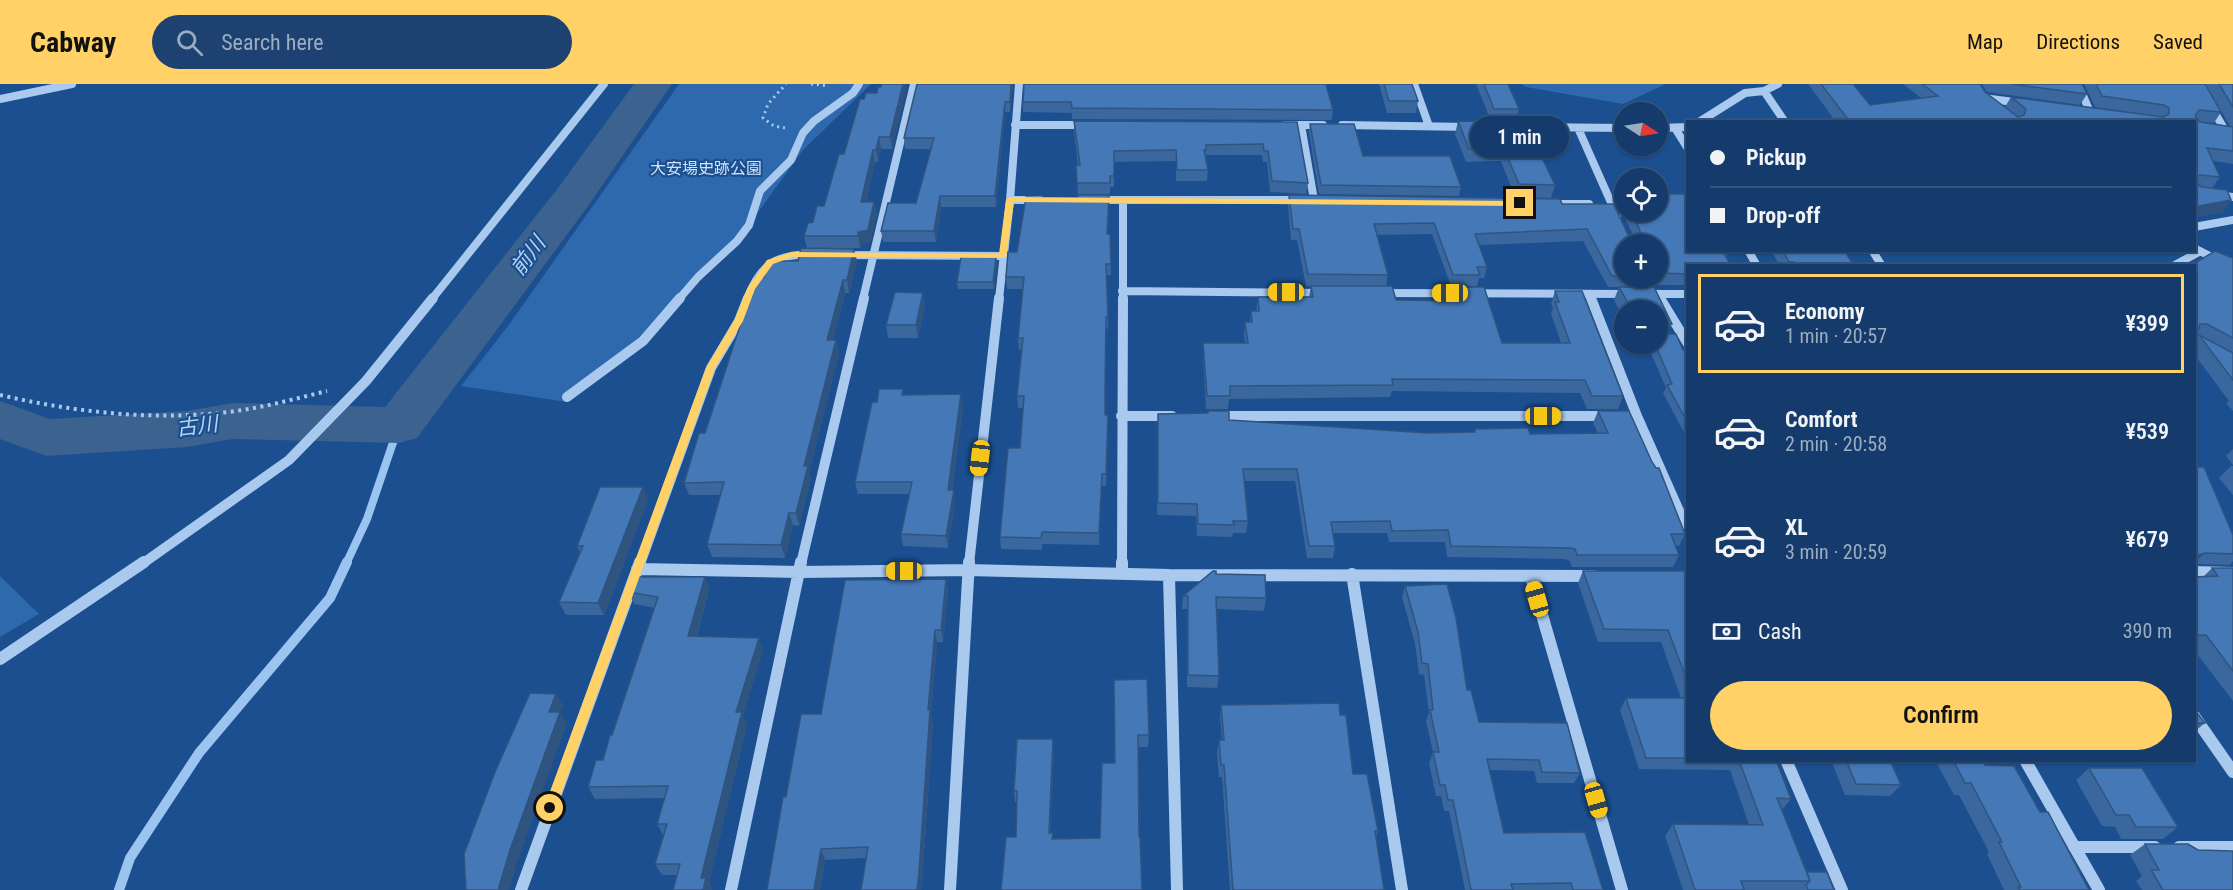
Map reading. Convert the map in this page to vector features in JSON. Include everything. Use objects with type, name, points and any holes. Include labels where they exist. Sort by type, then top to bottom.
[{"type":"street","points":[[0,99],[72,84]]},
{"type":"street","points":[[0,659],[165,548],[289,460],[366,381],[604,84]]},
{"type":"street","points":[[567,397],[643,341],[699,277],[737,241],[749,225],[760,191],[791,160],[807,129],[814,121],[853,93],[859,84]]},
{"type":"street","points":[[731,890],[799,572],[914,84]]},
{"type":"street","points":[[950,890],[968,570],[1010,200],[1018,84]]},
{"type":"street","points":[[1413,84],[1428,126]]},
{"type":"street","points":[[1702,120],[1745,93],[1764,91],[1778,84]]},
{"type":"street","points":[[2078,84],[2090,112]]},
{"type":"street","points":[[2198,84],[2230,132]]},
{"type":"street","points":[[1764,91],[1784,120]]},
{"type":"street","points":[[1996,109],[1981,94],[2037,105]]},
{"type":"street","points":[[2080,111],[2101,114]]},
{"type":"street","points":[[1015,125],[1098,125]]},
{"type":"street","points":[[1277,125],[1475,127]]},
{"type":"street","points":[[1301,125],[1314,200]]},
{"type":"street","points":[[1509,127],[1614,128]]},
{"type":"street","points":[[1668,128],[1686,127]]},
{"type":"street","points":[[1578,128],[1621,225]]},
{"type":"street","points":[[1675,128],[1686,146]]},
{"type":"street","points":[[2216,130],[2230,132]]},
{"type":"street","points":[[2196,192],[2233,197]]},
{"type":"street","points":[[1010,200],[1055,200]]},
{"type":"street","points":[[1089,200],[1326,200]]},
{"type":"street","points":[[1122,574],[1123,201]]},
{"type":"street","points":[[1540,204],[1612,205]]},
{"type":"street","points":[[2196,227],[2233,220]]},
{"type":"street","points":[[2197,250],[2233,268]]},
{"type":"street","points":[[2176,264],[2194,252]]},
{"type":"street","points":[[520,890],[711,368],[739,321],[751,289],[770,262],[792,254],[1003,256]]},
{"type":"street","points":[[1652,288],[1686,341]]},
{"type":"street","points":[[1122,291],[1333,293]]},
{"type":"street","points":[[1368,293],[1686,294]]},
{"type":"street","points":[[1590,294],[1637,416],[1686,526]]},
{"type":"street","points":[[1121,416],[1180,416]]},
{"type":"street","points":[[1203,416],[1637,416]]},
{"type":"street","points":[[637,569],[799,572],[968,570],[1169,575],[1609,576]]},
{"type":"street","points":[[2196,572],[2233,573]]},
{"type":"street","points":[[1352,574],[1402,890]]},
{"type":"street","points":[[1169,575],[1177,890]]},
{"type":"street","points":[[1531,577],[1622,890]]},
{"type":"street","points":[[2196,719],[2233,772]]},
{"type":"street","points":[[1787,762],[1842,890]]},
{"type":"street","points":[[2026,762],[2099,890]]},
{"type":"street","points":[[2074,847],[2233,847]]},
{"type":"path","points":[[786,84],[768,104],[763,118],[774,126],[807,129]]},
{"type":"path","points":[[0,395],[23,401],[128,417],[170,417],[260,408],[366,381]]},
{"type":"green space","name":"大安場史跡公園","points":[[679,84],[871,84],[803,150],[751,222],[659,325],[567,402],[461,386],[508,326]]},
{"type":"green space","points":[[1522,84],[1666,84],[1627,102],[1614,102],[1526,87]]},
{"type":"green space","points":[[0,576],[39,614],[0,637]]},
{"type":"building","points":[[882,84],[903,84],[890,137],[879,137],[876,150],[873,150],[861,202],[874,202],[868,230],[858,232],[858,236],[804,236],[808,223],[813,222],[817,206],[824,206],[839,154],[844,154],[860,99],[864,99],[866,93],[877,93],[878,87]]},
{"type":"building","points":[[917,84],[1011,84],[1010,102],[1005,102],[995,196],[940,196],[934,231],[881,231],[888,203],[916,203],[934,138],[904,138]]},
{"type":"building","points":[[1024,84],[1326,84],[1333,110],[1072,108],[1071,102],[1023,102]]},
{"type":"building","points":[[1384,84],[1412,84],[1418,101],[1389,101]]},
{"type":"building","points":[[1484,84],[1508,84],[1519,109],[1494,109]]},
{"type":"building","points":[[1821,84],[1853,84],[1870,105],[1938,96],[1922,84],[1980,84],[1985,92],[2018,117],[2024,115],[2026,109],[2011,97],[2163,117],[2169,114],[2169,108],[2164,105],[2102,96],[2096,84],[2205,84],[2221,112],[2199,110],[2195,116],[2200,122],[2233,127],[2233,151],[2207,148],[2220,177],[2200,175],[2197,177],[2197,184],[2202,187],[2227,190],[2231,200],[2196,207],[2196,120],[1848,120]]},
{"type":"building","points":[[2012,84],[2082,84],[2087,94]]},
{"type":"building","points":[[2219,84],[2233,84],[2233,107]]},
{"type":"building","points":[[1074,121],[1297,122],[1308,183],[1272,181],[1268,151],[1264,151],[1263,144],[1206,145],[1206,150],[1204,150],[1208,170],[1177,170],[1176,150],[1114,151],[1114,176],[1110,176],[1110,183],[1077,183],[1076,165],[1080,165]]},
{"type":"building","points":[[1458,121],[1525,122],[1555,185],[1519,184],[1504,149],[1469,149]]},
{"type":"building","points":[[1310,124],[1354,124],[1363,156],[1450,156],[1461,187],[1321,185]]},
{"type":"building","points":[[1668,194],[1686,194],[1686,252],[1723,252],[1730,264],[1686,264],[1686,274],[1668,273],[1668,234],[1640,234],[1636,222],[1668,222]]},
{"type":"building","points":[[1078,195],[1109,195],[1107,234],[1110,234],[1111,264],[1106,264],[1108,317],[1106,317],[1105,389],[1105,415],[1108,415],[1106,474],[1102,474],[1099,533],[1042,532],[1041,538],[1000,537],[1008,448],[1020,448],[1024,396],[1017,396],[1023,338],[1018,338],[1024,277],[1006,277],[1008,252],[1017,252],[1026,197],[1078,198]]},
{"type":"building","points":[[1289,195],[1560,199],[1562,204],[1614,204],[1614,222],[1622,222],[1628,234],[1614,234],[1614,276],[1587,229],[1475,234],[1487,267],[1477,267],[1480,275],[1453,275],[1434,223],[1374,224],[1388,275],[1308,274],[1299,229],[1293,229]]},
{"type":"building","points":[[801,248],[854,249],[847,280],[843,280],[827,340],[836,340],[804,466],[808,466],[796,513],[789,513],[781,545],[707,544],[724,482],[684,483],[699,433],[705,433],[756,277],[764,277],[769,261],[798,261]]},
{"type":"building","points":[[2215,251],[2233,258],[2233,338],[2207,324],[2200,324],[2196,332],[2196,264],[2193,264]]},
{"type":"building","points":[[1783,252],[1845,252],[1853,264],[1795,264],[1789,262]]},
{"type":"building","points":[[961,257],[996,257],[993,282],[957,282]]},
{"type":"building","points":[[1311,286],[1392,286],[1396,300],[1460,301],[1463,299],[1458,287],[1484,287],[1502,343],[1570,343],[1555,302],[1559,302],[1555,291],[1582,291],[1623,396],[1592,396],[1585,380],[1392,379],[1393,385],[1230,386],[1230,396],[1207,396],[1203,343],[1248,343],[1245,322],[1252,322],[1251,311],[1259,311],[1258,297],[1313,297]]},
{"type":"building","points":[[1620,288],[1654,288],[1660,300],[1626,300]]},
{"type":"building","points":[[895,292],[923,293],[916,325],[886,325]]},
{"type":"building","points":[[1668,334],[1676,334],[1683,350],[1686,350],[1686,419],[1667,385],[1672,384],[1659,354],[1668,354]]},
{"type":"building","points":[[2199,335],[2233,353],[2233,380]]},
{"type":"building","points":[[879,389],[903,389],[902,395],[961,394],[948,490],[954,490],[946,536],[901,534],[912,482],[855,482],[872,402],[877,402]]},
{"type":"building","points":[[1208,411],[1229,411],[1229,420],[1428,433],[1528,428],[1530,434],[1608,433],[1598,411],[1629,411],[1652,462],[1656,468],[1659,468],[1685,534],[1671,534],[1679,555],[1577,555],[1575,549],[1570,548],[1451,546],[1448,530],[1392,531],[1390,521],[1331,522],[1335,546],[1309,546],[1297,469],[1243,469],[1248,521],[1233,521],[1234,525],[1198,524],[1197,504],[1158,503],[1158,414],[1208,413]]},
{"type":"building","points":[[2196,467],[2204,467],[2233,535],[2233,554],[2205,553],[2199,555],[2196,551]]},
{"type":"building","points":[[600,487],[643,487],[598,603],[559,602],[583,546],[577,546]]},
{"type":"building","points":[[2212,568],[2233,568],[2233,671],[2206,635],[2196,635],[2196,577],[2218,576]]},
{"type":"building","points":[[1213,571],[1216,571],[1216,574],[1265,575],[1266,598],[1216,597],[1219,676],[1188,675],[1188,596],[1183,596]]},
{"type":"building","points":[[1583,571],[1686,571],[1686,678],[1668,630],[1604,629]]},
{"type":"building","points":[[633,577],[705,577],[688,636],[759,638],[736,712],[742,712],[701,878],[706,878],[703,890],[673,890],[680,864],[655,864],[667,824],[657,824],[668,786],[588,787],[596,760],[603,760],[658,597],[628,592]]},
{"type":"building","points":[[946,579],[941,630],[935,630],[917,890],[861,890],[868,847],[821,849],[814,890],[767,890],[783,797],[786,797],[801,714],[821,714],[845,580]]},
{"type":"building","points":[[1447,584],[1456,618],[1467,690],[1471,690],[1479,722],[1567,723],[1580,773],[1542,772],[1539,760],[1487,759],[1504,833],[1585,832],[1603,890],[1573,890],[1571,883],[1511,884],[1513,890],[1471,890],[1453,800],[1448,800],[1445,785],[1440,785],[1433,752],[1439,752],[1430,710],[1433,710],[1428,664],[1422,663],[1418,632],[1405,586]]},
{"type":"building","points":[[1147,679],[1149,735],[1138,735],[1142,890],[1001,890],[1006,837],[1016,837],[1017,791],[1014,791],[1017,739],[1053,739],[1049,833],[1053,833],[1052,839],[1100,838],[1102,763],[1115,763],[1114,680]]},
{"type":"building","points":[[530,693],[556,694],[549,712],[560,712],[510,850],[498,890],[466,890],[464,854],[495,772]]},
{"type":"building","points":[[1626,698],[1686,698],[1686,758],[1646,758]]},
{"type":"building","points":[[1339,703],[1340,715],[1346,715],[1353,774],[1367,774],[1378,831],[1375,831],[1384,890],[1233,890],[1224,765],[1221,765],[1219,740],[1224,740],[1221,705]]},
{"type":"building","points":[[2196,712],[2205,723],[2196,723]]},
{"type":"building","points":[[1740,762],[1777,762],[1791,799],[1777,798],[1810,881],[1741,881],[1744,890],[1695,890],[1673,824],[1763,825]]},
{"type":"building","points":[[1847,762],[1891,762],[1901,785],[1856,784]]},
{"type":"building","points":[[1954,762],[1985,762],[1985,765],[2014,766],[2040,812],[2048,812],[2089,890],[2020,890],[2018,887],[2021,887],[1999,842],[2002,842],[1971,783],[1965,783]]},
{"type":"building","points":[[2089,768],[2142,768],[2178,827],[2136,827],[2129,815],[2116,815]]},
{"type":"building","points":[[2145,844],[2188,844],[2198,850],[2233,851],[2233,890],[2163,890],[2151,870],[2159,870]]},
{"type":"building","points":[[1807,872],[1827,872],[1834,890],[1808,890],[1806,885],[1810,881]]},
{"type":"waterway","name":"前川","points":[[0,419],[46,438],[187,429],[233,421],[399,425],[573,197],[653,84]]},
{"type":"waterway","points":[[346,564],[367,519],[399,425]]},
{"type":"waterway","points":[[119,890],[130,858],[199,753],[330,598],[347,562]]},
{"type":"route","points":[[550,808],[711,368],[739,321],[751,289],[770,262],[778,257],[792,254],[1003,256],[1010,200],[1520,203]]},
{"type":"water label","name":"古川","points":[[197,426]]}]
